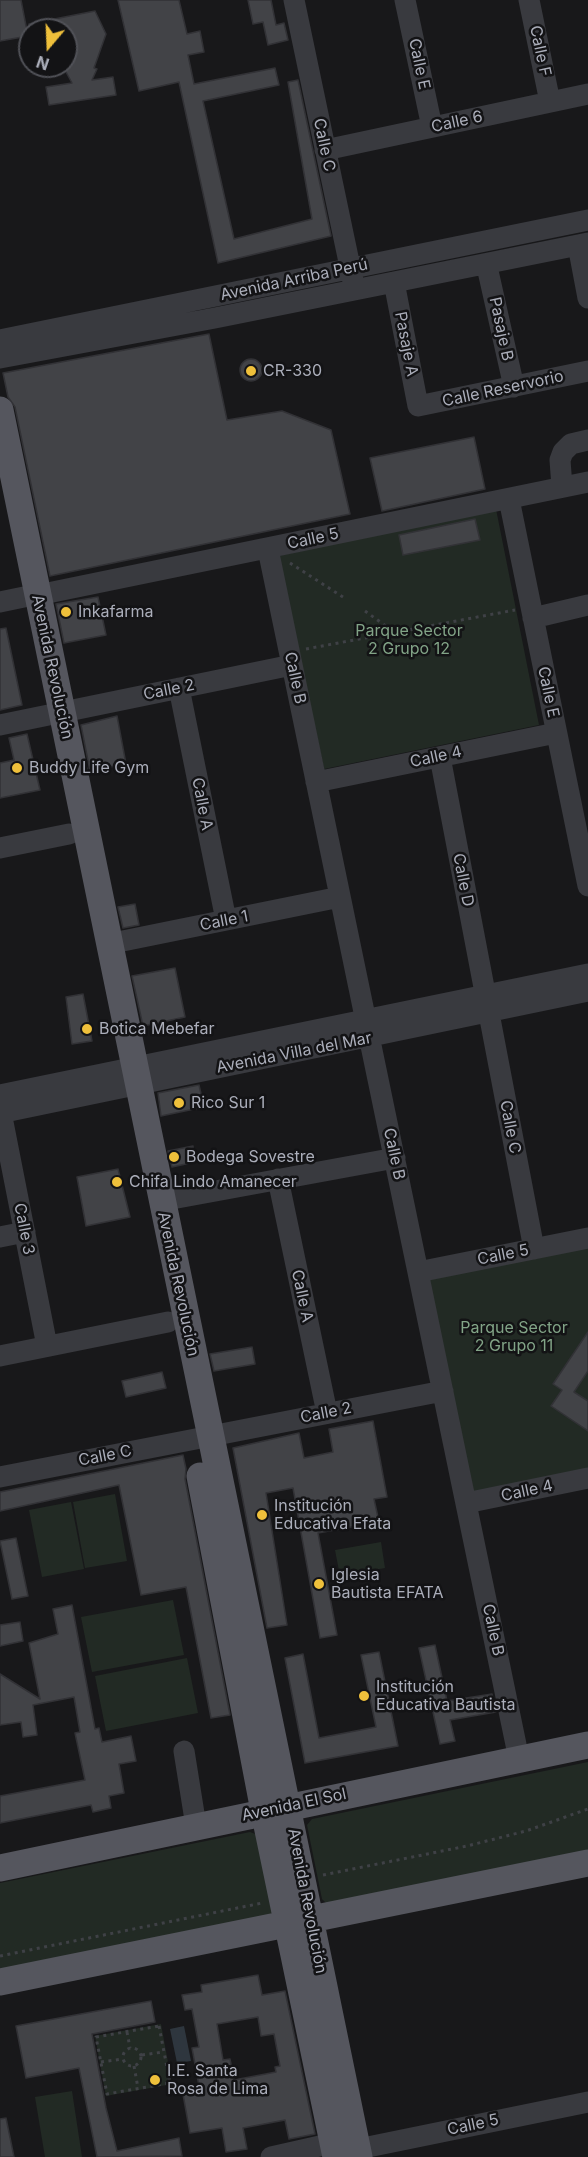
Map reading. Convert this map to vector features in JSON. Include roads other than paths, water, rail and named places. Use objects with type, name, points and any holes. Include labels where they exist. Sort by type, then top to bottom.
[{"type":"main road","name":"Avenida Revolución","points":[[0,410],[20,598]]},
{"type":"main road","name":"Avenida Revolución","points":[[0,486],[20,598],[54,714],[108,944],[127,1077],[168,1322],[252,1628],[276,1809],[346,2152]]},
{"type":"main road","name":"Avenida Revolución","points":[[54,714],[69,834],[127,1077],[160,1201],[201,1437]]},
{"type":"main road","name":"Avenida El Sol","points":[[0,1868],[588,1745]]},
{"type":"main road","points":[[0,1982],[588,1863]]},
{"type":"street","name":"Calle C","points":[[294,0],[355,290]]},
{"type":"street","name":"Calle E","points":[[405,0],[432,127]]},
{"type":"street","name":"Calle F","points":[[529,0],[550,102]]},
{"type":"street","name":"Calle 6","points":[[325,150],[588,94]]},
{"type":"street","name":"Avenida Arriba Perú","points":[[0,340],[588,220]]},
{"type":"street","name":"Avenida Arriba Perú","points":[[0,358],[583,244]]},
{"type":"street","points":[[583,244],[588,298]]},
{"type":"street","name":"Pasaje B","points":[[488,271],[514,387]]},
{"type":"street","name":"Pasaje A","points":[[394,282],[418,406]]},
{"type":"street","name":"Calle Reservorio","points":[[418,406],[588,372]]},
{"type":"street","points":[[562,487],[560,460],[563,452],[571,444],[588,440]]},
{"type":"street","name":"Calle 5","points":[[20,598],[588,482]]},
{"type":"street","name":"Calle E","points":[[508,499],[521,611],[556,733],[584,847],[588,886]]},
{"type":"street","name":"Calle B","points":[[268,549],[519,1759]]},
{"type":"street","points":[[521,611],[588,605]]},
{"type":"street","name":"Calle 2","points":[[54,714],[179,688],[291,658]]},
{"type":"street","name":"Calle A","points":[[179,688],[226,920]]},
{"type":"street","points":[[0,725],[54,714]]},
{"type":"street","name":"Calle 4","points":[[316,782],[556,733]]},
{"type":"street","name":"Calle D","points":[[440,756],[486,1004]]},
{"type":"street","points":[[0,848],[69,834]]},
{"type":"street","name":"Calle 1","points":[[108,944],[340,897]]},
{"type":"street","name":"Avenida Villa del Mar","points":[[0,1107],[127,1077],[486,1004],[588,974]]},
{"type":"street","name":"Avenida Villa del Mar","points":[[486,1004],[588,992]]},
{"type":"street","name":"Calle C","points":[[486,1004],[534,1249]]},
{"type":"street","name":"Calle 3","points":[[0,1107],[47,1346]]},
{"type":"street","points":[[160,1201],[395,1158]]},
{"type":"street","name":"Calle A","points":[[278,1179],[327,1413]]},
{"type":"street","points":[[0,1237],[25,1232]]},
{"type":"street","name":"Calle 5","points":[[418,1272],[588,1238]]},
{"type":"street","points":[[0,1356],[168,1322]]},
{"type":"street","name":"Calle 2","points":[[201,1437],[443,1391]]},
{"type":"street","name":"Calle C","points":[[0,1477],[201,1437]]},
{"type":"street","name":"Calle 4","points":[[466,1503],[587,1484]]},
{"type":"street","points":[[184,1751],[196,1826]]},
{"type":"street","name":"Calle 5","points":[[271,2157],[346,2152],[588,2102]]},
{"type":"place","name":"CR-330","points":[[251,371]]},
{"type":"place","name":"Inkafarma","points":[[66,612]]},
{"type":"place","name":"Buddy Life Gym","points":[[17,768]]},
{"type":"place","name":"Botica Mebefar","points":[[87,1029]]},
{"type":"place","name":"Rico Sur 1","points":[[179,1103]]},
{"type":"place","name":"Bodega Sovestre","points":[[174,1157]]},
{"type":"place","name":"Chifa Lindo Amanecer","points":[[117,1182]]},
{"type":"place","name":"Institución Educativa Efata","points":[[262,1515]]},
{"type":"place","name":"Iglesia Bautista EFATA","points":[[319,1584]]},
{"type":"place","name":"Institución Educativa Bautista","points":[[364,1696]]},
{"type":"place","name":"I.E. Santa Rosa de Lima","points":[[155,2080]]},
{"type":"park label","name":"Parque Sector 2 Grupo 12","points":[[409,640]]},
{"type":"park label","name":"Parque Sector 2 Grupo 11","points":[[514,1337]]}]
